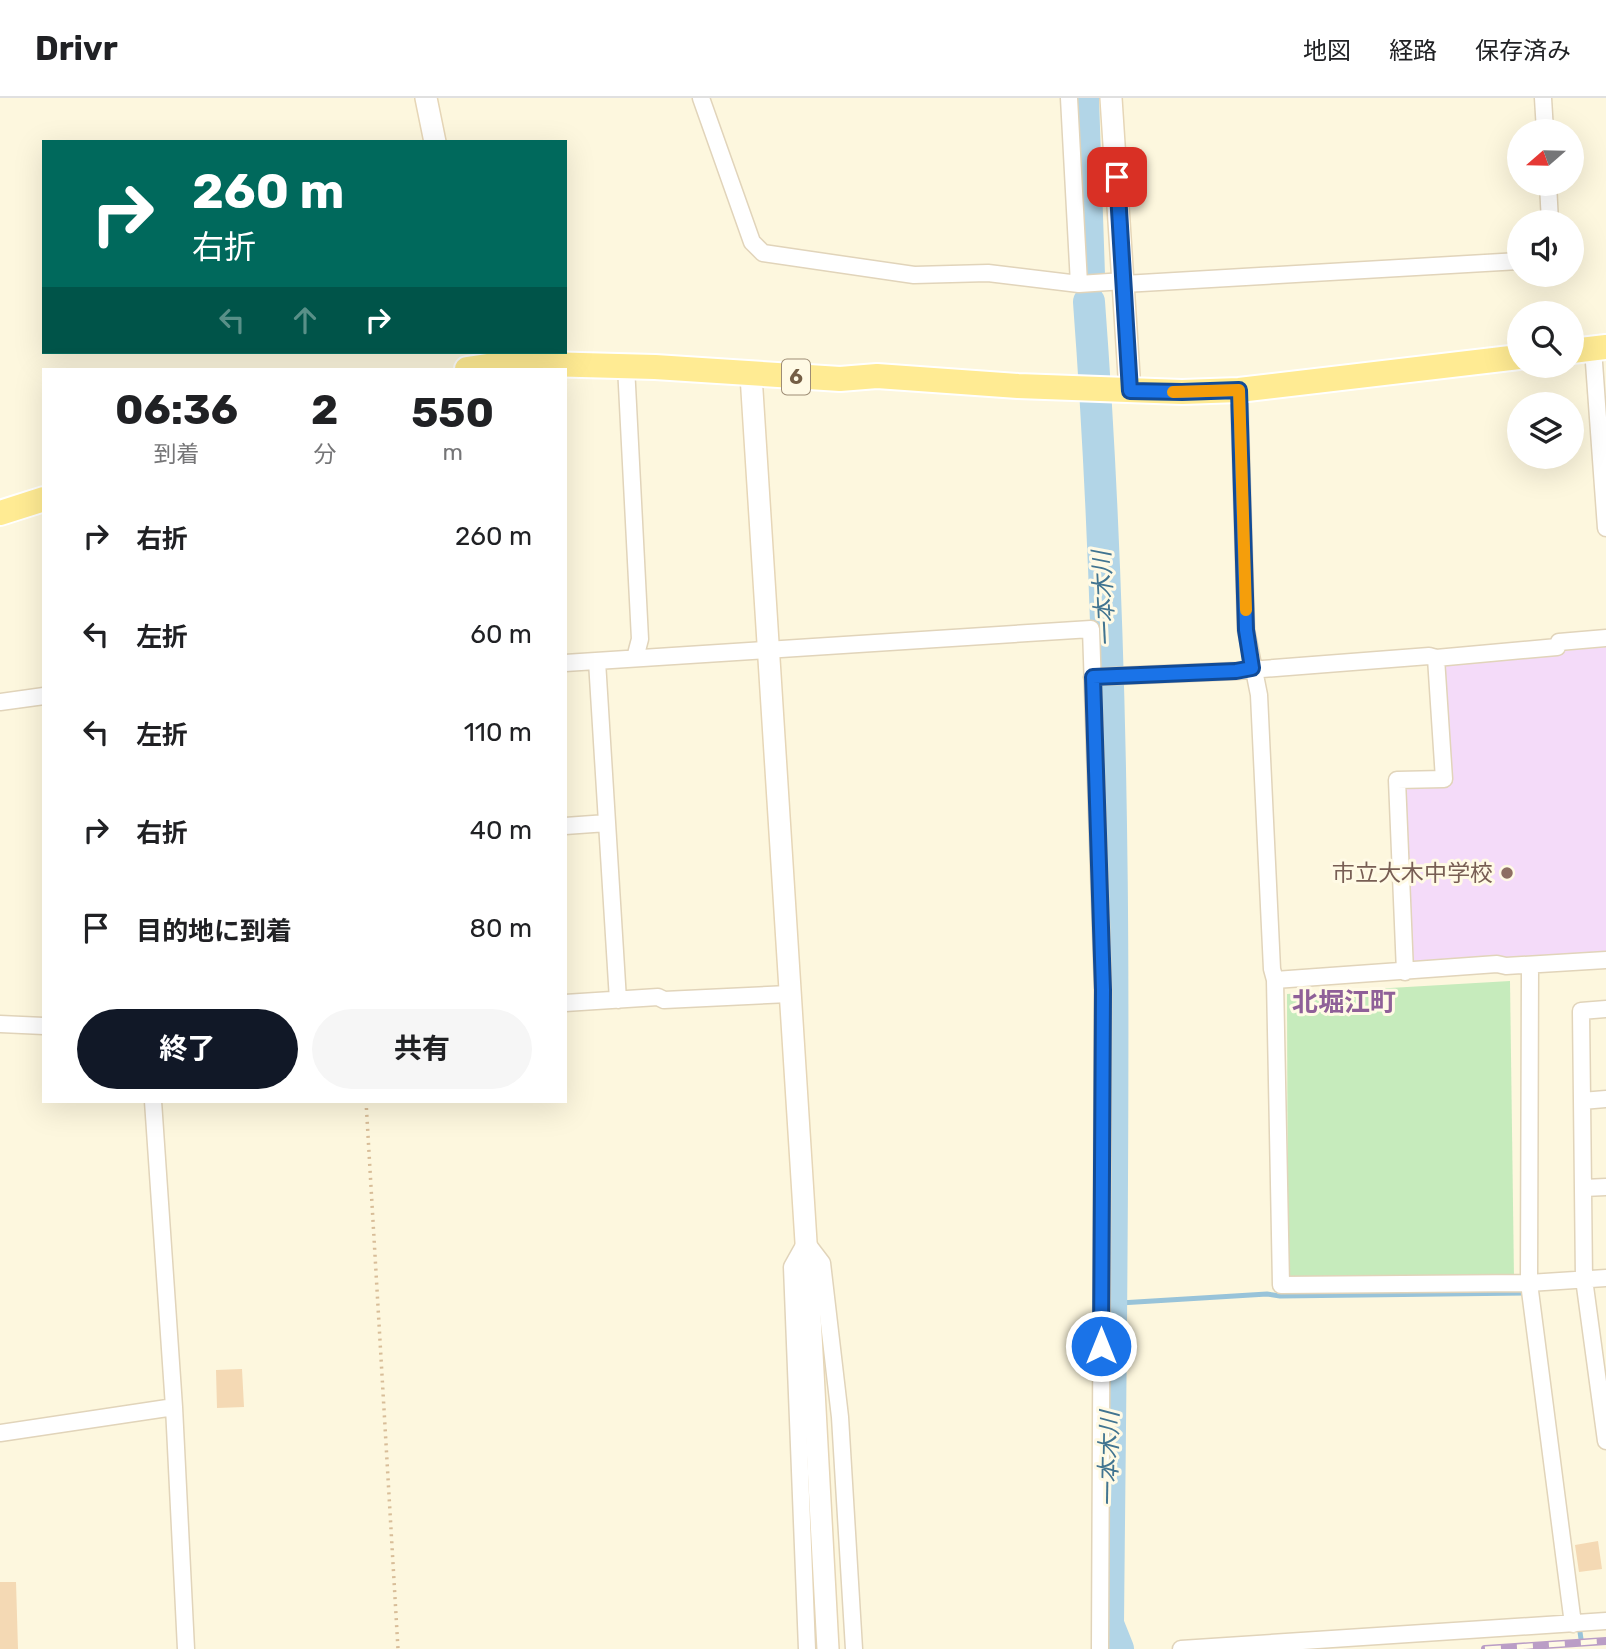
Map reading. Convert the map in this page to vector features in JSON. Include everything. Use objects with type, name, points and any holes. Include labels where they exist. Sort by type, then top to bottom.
[{"type":"main road","name":"6","points":[[470,368],[505,358],[751,375],[840,379],[877,376],[1182,392],[1239,390],[1507,358]]},
{"type":"main road","points":[[0,513],[42,500]]},
{"type":"street","points":[[426,98],[435,140]]},
{"type":"street","points":[[701,98],[752,242],[763,253],[914,275],[988,273],[1079,284],[1507,262]]},
{"type":"street","points":[[1069,98],[1079,284]]},
{"type":"street","points":[[1111,98],[1130,391]]},
{"type":"street","points":[[1543,98],[1544,119]]},
{"type":"street","points":[[1590,349],[1606,528]]},
{"type":"street","points":[[626,366],[640,639],[635,659]]},
{"type":"street","points":[[751,375],[806,1242],[828,1649]]},
{"type":"street","points":[[1239,390],[1246,630],[1259,695],[1272,969],[1275,980],[1281,1285],[1530,1289],[1584,1279],[1606,1278]]},
{"type":"street","points":[[567,663],[1091,629],[1103,990],[1100,1649]]},
{"type":"street","points":[[1093,677],[1236,671],[1429,656],[1436,658],[1557,647],[1559,642],[1606,638]]},
{"type":"street","points":[[1405,972],[1397,780],[1444,779],[1436,658]]},
{"type":"street","points":[[597,661],[618,1000]]},
{"type":"street","points":[[0,702],[42,696]]},
{"type":"street","points":[[567,826],[607,823]]},
{"type":"street","points":[[1275,980],[1497,964],[1506,966],[1606,960]]},
{"type":"street","points":[[1530,965],[1530,1289],[1573,1624]]},
{"type":"street","points":[[567,1003],[658,997],[664,1000],[789,994]]},
{"type":"street","points":[[1606,1009],[1581,1011],[1584,1279],[1606,1441]]},
{"type":"street","points":[[0,1024],[42,1026]]},
{"type":"street","points":[[1582,1101],[1606,1099]]},
{"type":"street","points":[[153,1103],[174,1407],[186,1649]]},
{"type":"street","points":[[1584,1188],[1606,1187]]},
{"type":"street","points":[[806,1242],[792,1267],[807,1649]]},
{"type":"street","points":[[806,1242],[822,1263],[824,1276],[840,1417],[854,1649]]},
{"type":"street","points":[[0,1433],[174,1407]]},
{"type":"street","points":[[1181,1649],[1323,1638],[1438,1641],[1606,1621]]},
{"type":"path","points":[[366,1103],[398,1649]]},
{"type":"shaded area","name":"市立大木中学校","points":[[1606,647],[1606,956],[1415,964],[1410,958],[1405,789],[1410,784],[1448,781],[1443,668],[1449,662]]},
{"type":"green space","points":[[1510,981],[1514,1278],[1288,1281],[1287,994]]},
{"type":"building","points":[[242,1369],[244,1407],[217,1408],[216,1370]]},
{"type":"building","points":[[1598,1541],[1602,1569],[1579,1572],[1575,1545]]},
{"type":"building","points":[[0,1582],[16,1582],[18,1649],[0,1649]]},
{"type":"waterway","name":"一本木川","points":[[1083,98],[1089,275]]},
{"type":"waterway","name":"一本木川","points":[[1089,302],[1099,467],[1111,798],[1112,1128],[1108,1624],[1118,1649]]},
{"type":"waterway","points":[[1120,1303],[1267,1294],[1528,1293]]},
{"type":"waterway","points":[[1580,1632],[1581,1639]]},
{"type":"railway","points":[[1485,1649],[1606,1641]]},
{"type":"slow traffic","points":[[1173,392],[1239,390],[1246,610]]},
{"type":"place","name":"市立大木中学校","points":[[1507,873]]},
{"type":"district","name":"北堀江町","points":[[1344,1002]]},
{"type":"route","points":[[1101,1346],[1103,990],[1093,677],[1252,668],[1246,630],[1239,390],[1130,391],[1117,177]]}]
